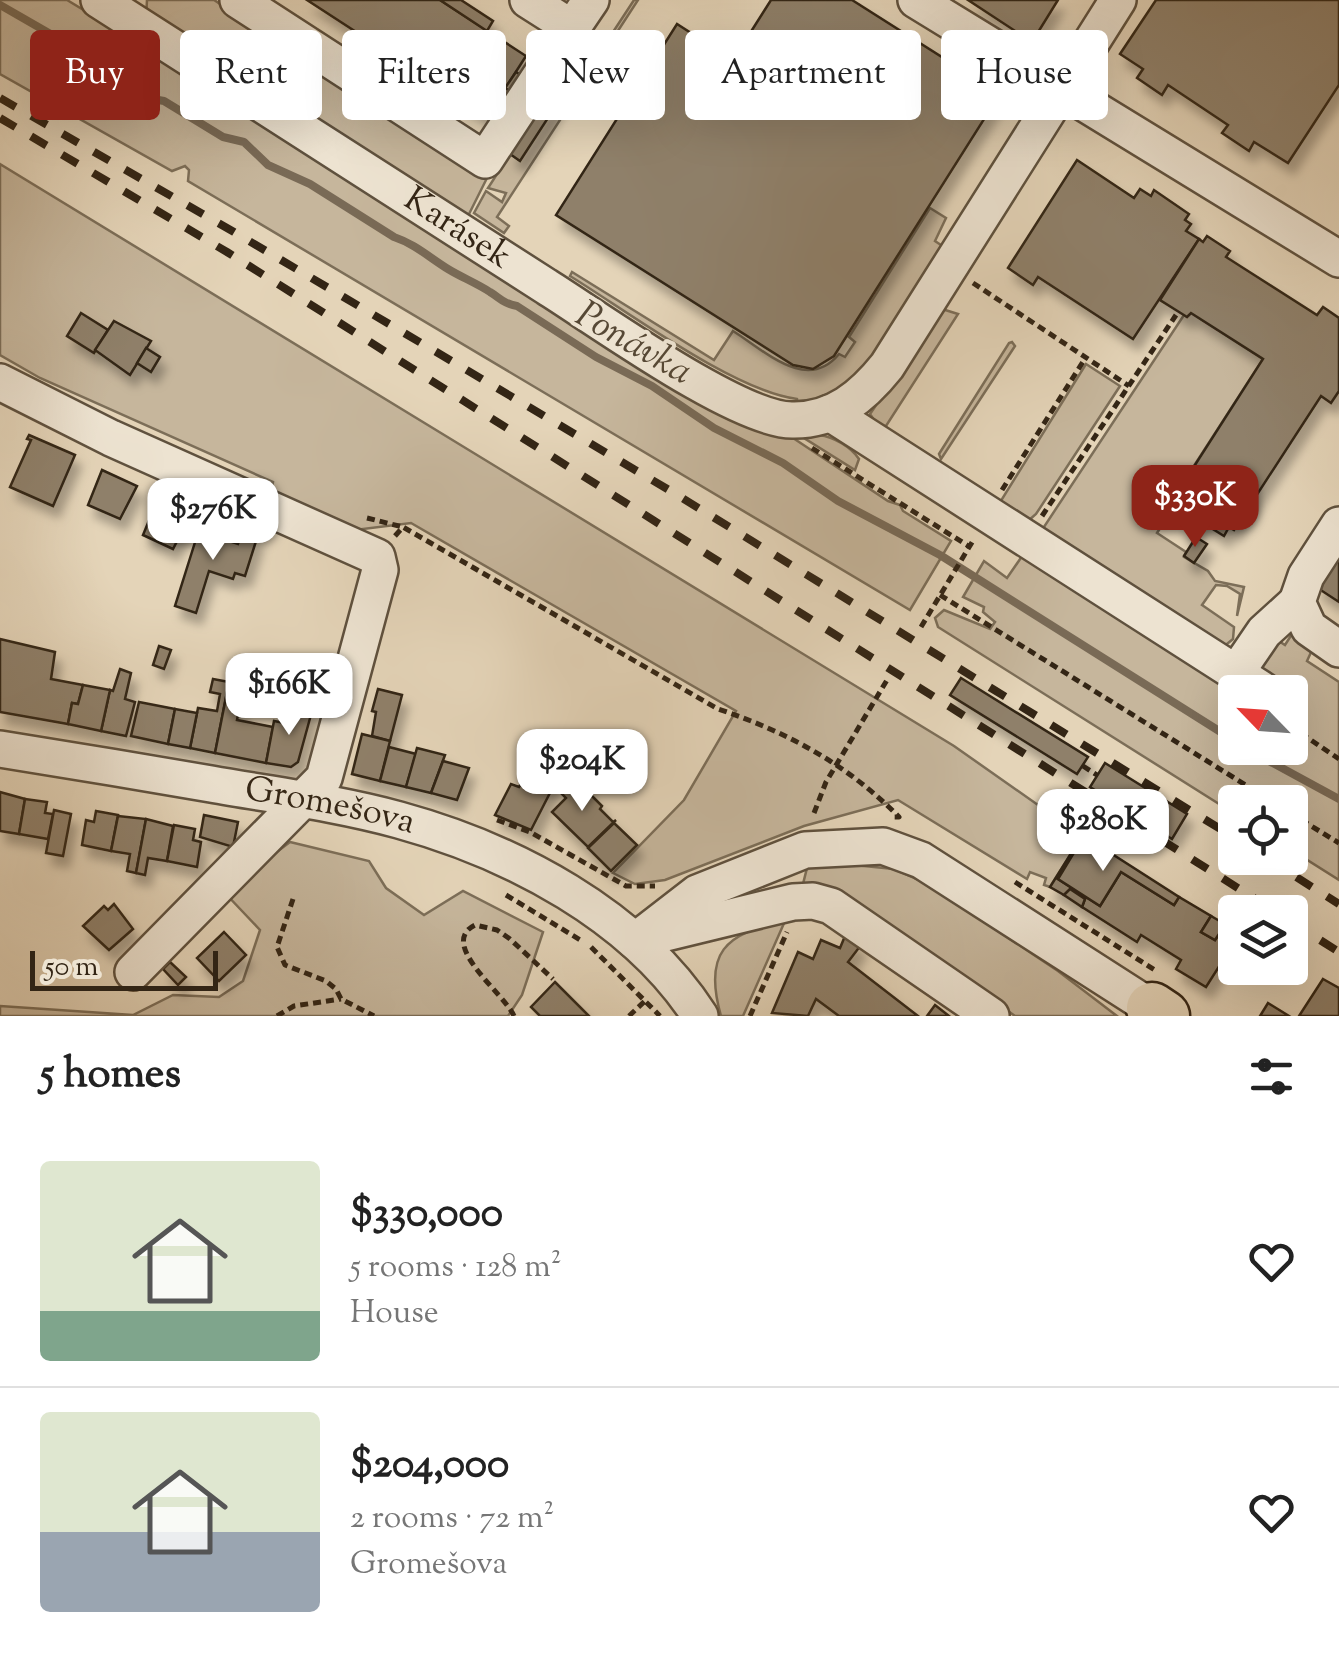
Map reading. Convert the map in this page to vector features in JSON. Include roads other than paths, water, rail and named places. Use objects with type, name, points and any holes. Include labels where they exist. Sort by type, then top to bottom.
[{"type":"street","points":[[238,0],[486,160],[582,14],[528,0]]},
{"type":"street","points":[[916,0],[965,30]]},
{"type":"street","name":"Karásek","points":[[1099,30],[1118,0]]},
{"type":"street","name":"Karásek","points":[[116,4],[634,342],[741,406],[766,416],[793,420],[830,413],[867,391],[1043,120]]},
{"type":"street","points":[[1108,116],[1333,243]]},
{"type":"street","points":[[0,382],[112,438],[377,557],[380,570],[324,778],[134,972]]},
{"type":"street","points":[[830,413],[1239,675]]},
{"type":"street","points":[[1252,675],[1264,632],[1298,602],[1306,576],[1339,525]]},
{"type":"street","points":[[1298,602],[1309,628],[1339,649]]},
{"type":"street","name":"Gromešova","points":[[0,748],[302,799],[448,836],[507,860],[572,896],[635,941],[671,977],[700,1016]]},
{"type":"street","points":[[635,941],[697,892],[774,860],[805,850],[883,846],[920,860],[1155,1013]]},
{"type":"street","points":[[635,941],[794,902],[813,901],[831,906],[863,925],[990,1016]]},
{"type":"waterway","name":"Ponávka","points":[[0,5],[94,59],[153,99],[164,101],[223,137],[244,142],[268,165],[310,184],[596,357],[652,386],[714,428],[783,463],[838,501],[940,555],[1218,730]]},
{"type":"waterway","name":"Ponávka","points":[[1276,765],[1339,799]]},
{"type":"railway","points":[[0,98],[674,493],[1218,828]]},
{"type":"railway","points":[[0,118],[227,252],[1249,895]]},
{"type":"railway","points":[[1293,875],[1339,904]]},
{"type":"railway","points":[[1308,932],[1339,952]]}]
